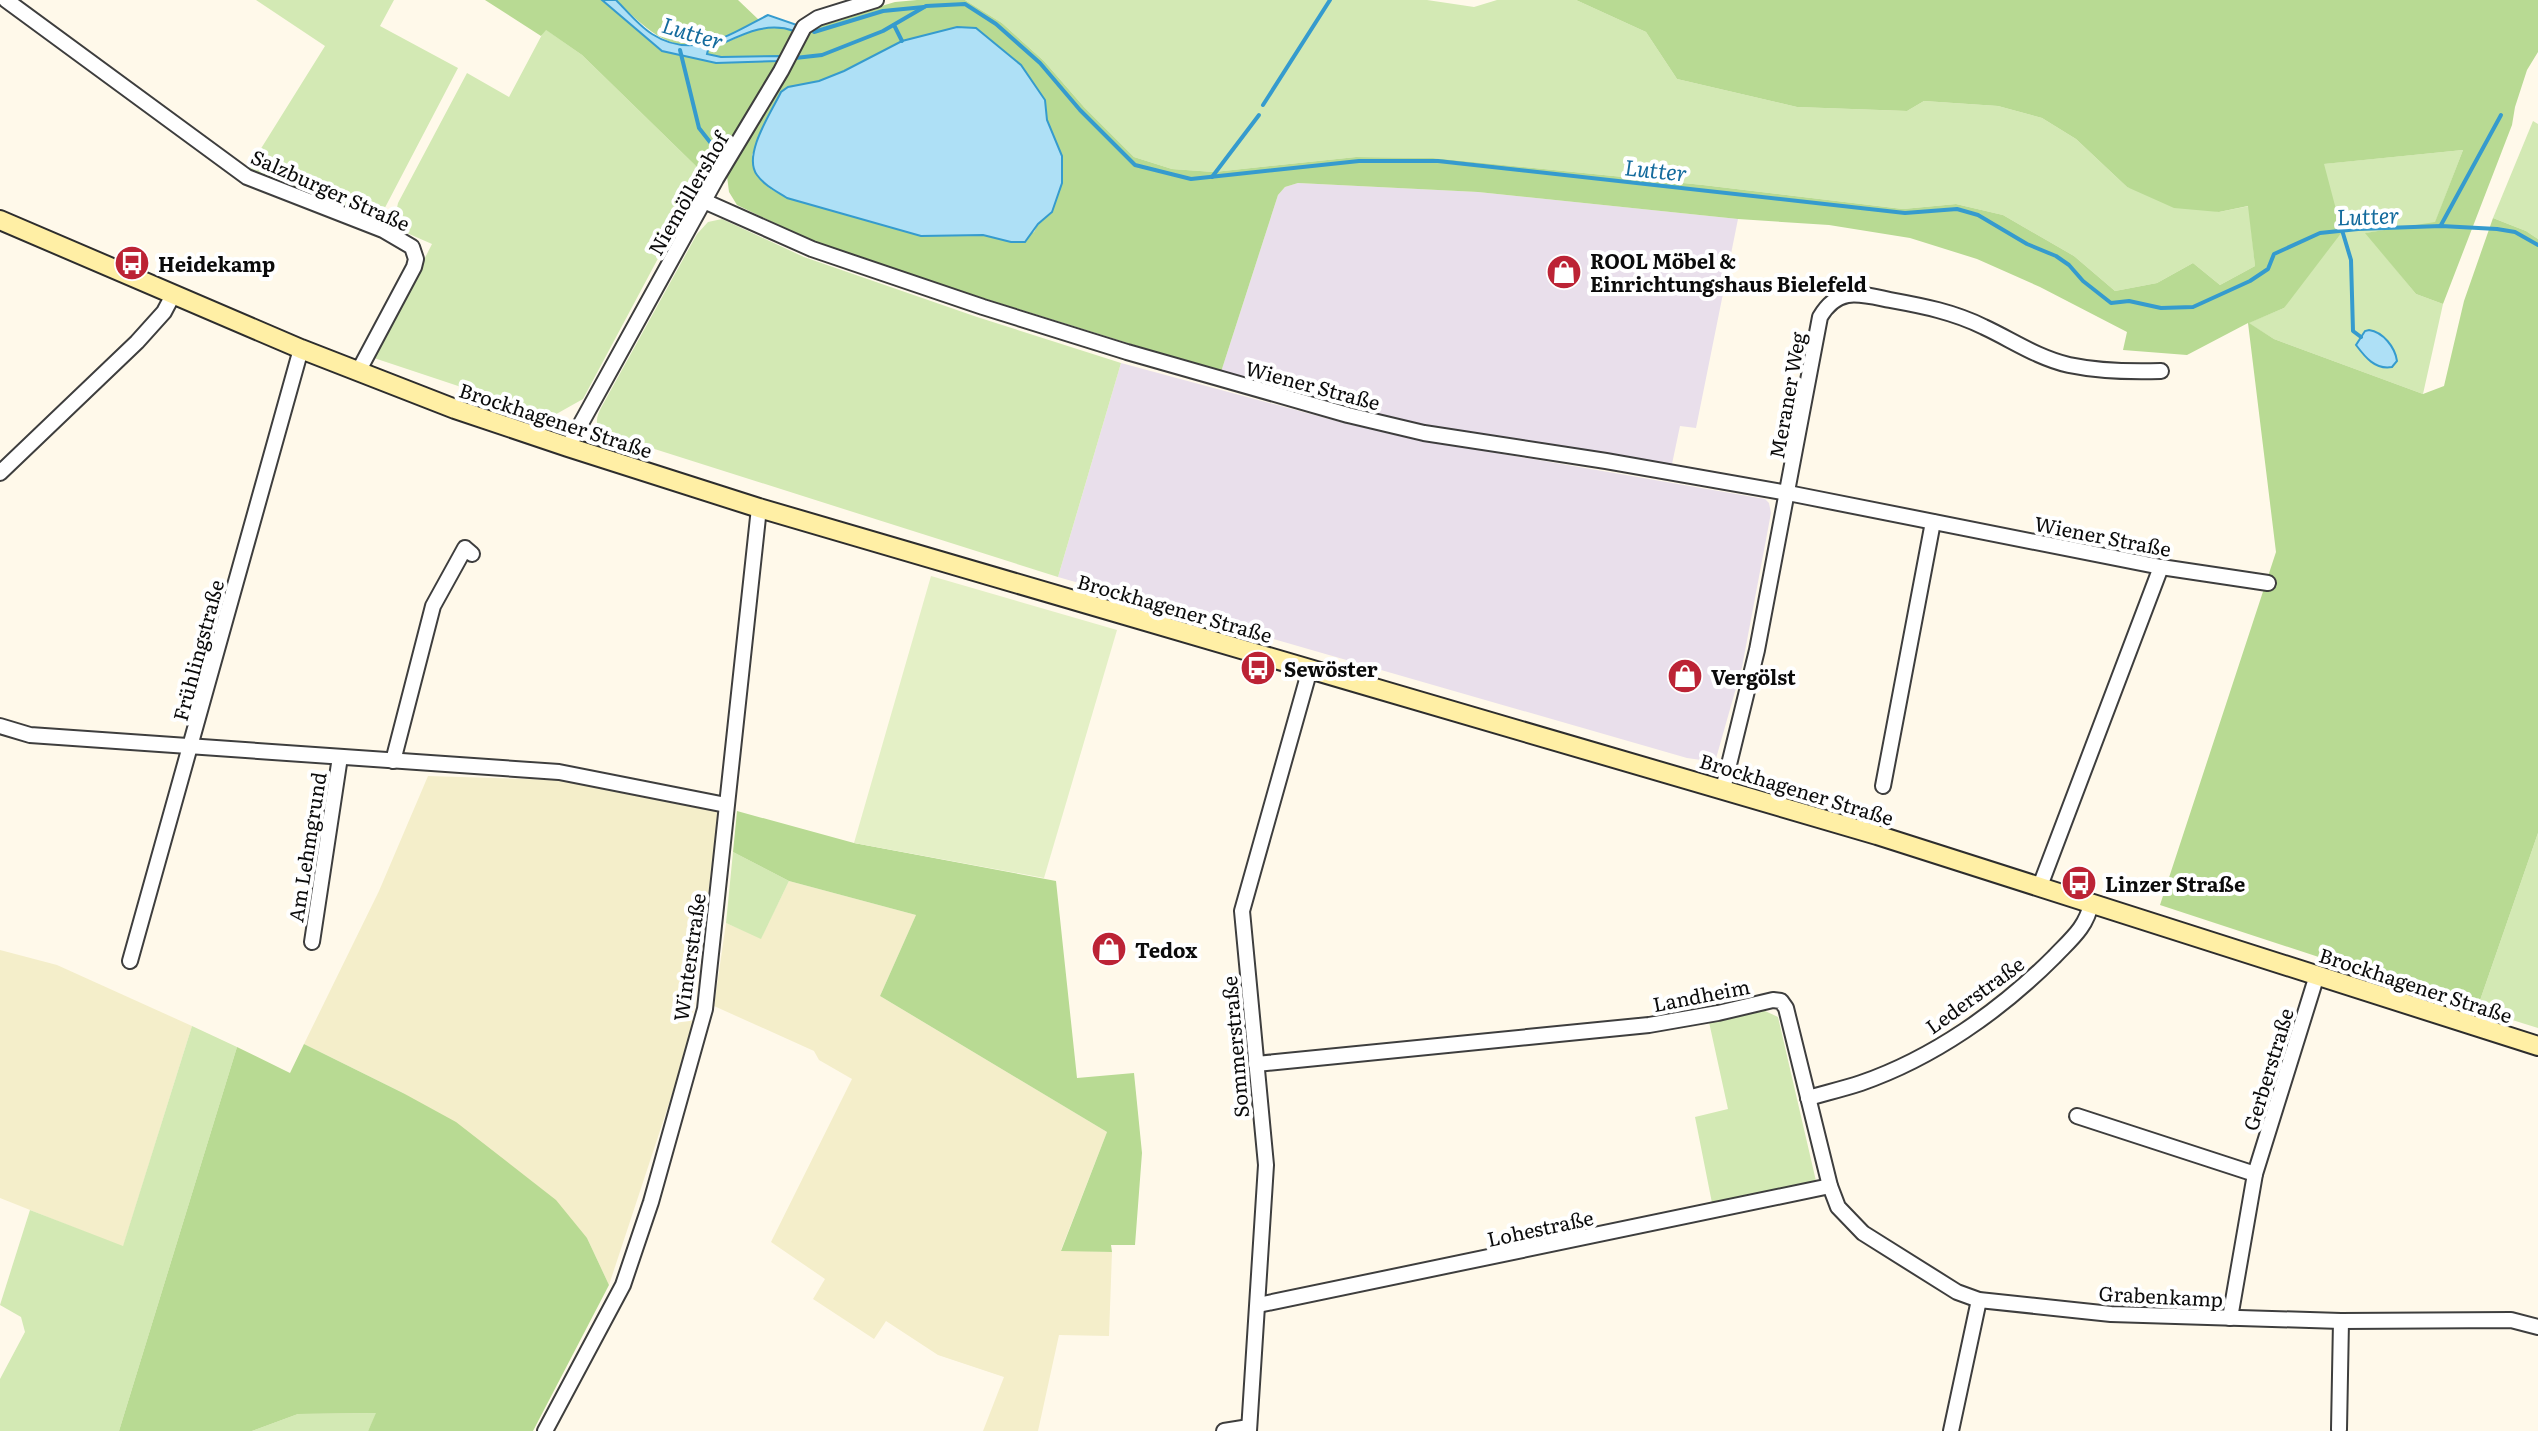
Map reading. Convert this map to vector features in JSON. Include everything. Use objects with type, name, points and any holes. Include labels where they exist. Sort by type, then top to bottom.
[{"type":"main road","name":"Brockhagener Straße","points":[[0,220],[358,372],[568,447],[759,508],[1723,789],[2040,886],[2538,1046]]},
{"type":"street","name":"Salzburger Straße","points":[[6,0],[247,177],[383,230],[412,247],[416,259],[414,267],[358,372]]},
{"type":"street","name":"Niemöllershof","points":[[568,447],[804,27],[818,18],[876,0]]},
{"type":"street","name":"Wiener Straße","points":[[704,201],[812,249],[969,302],[1127,352],[1348,415],[1424,433],[1788,493],[2161,567],[2268,583]]},
{"type":"street","name":"Meraner Weg","points":[[1723,789],[1757,650],[1820,317],[1827,305],[1853,293],[1947,311],[2020,347],[2068,364],[2127,371],[2161,371]]},
{"type":"street","points":[[0,473],[137,342],[164,312],[173,295]]},
{"type":"street","name":"Frühlingstraße","points":[[130,961],[301,349]]},
{"type":"street","name":"Winterstraße","points":[[545,1431],[623,1285],[651,1202],[705,1009],[759,508]]},
{"type":"street","points":[[1883,786],[1933,522]]},
{"type":"street","points":[[393,761],[433,606],[465,548],[472,554]]},
{"type":"street","points":[[2040,886],[2161,567]]},
{"type":"street","name":"Sommerstraße","points":[[1249,1429],[1266,1165],[1242,911],[1310,669]]},
{"type":"street","points":[[0,726],[30,735],[559,772],[726,805]]},
{"type":"street","name":"Am Lehmgrund","points":[[312,942],[340,757]]},
{"type":"street","name":"Lederstraße","points":[[1808,1098],[1861,1083],[1922,1056],[1962,1032],[2034,977],[2082,928],[2089,916],[2091,903]]},
{"type":"street","name":"Gerberstraße","points":[[2230,1318],[2255,1174],[2317,975]]},
{"type":"street","name":"Landheim","points":[[1256,1064],[1649,1025],[1773,1000],[1781,1001],[1786,1008],[1830,1186],[1838,1207],[1863,1233],[1957,1292],[1979,1300]]},
{"type":"street","points":[[2077,1116],[2255,1174]]},
{"type":"street","name":"Lohestraße","points":[[1258,1305],[1830,1186]]},
{"type":"street","points":[[1951,1431],[1979,1300]]},
{"type":"street","name":"Grabenkamp","points":[[1979,1300],[2111,1314],[2341,1321],[2511,1320],[2538,1327]]},
{"type":"street","points":[[2339,1429],[2341,1321]]},
{"type":"street","points":[[1224,1431],[1249,1429]]},
{"type":"shaded area","points":[[1298,183],[1478,192],[1738,219],[1696,428],[1680,426],[1672,464],[1427,427],[1221,372],[1278,195],[1285,187]]},
{"type":"shaded area","points":[[1121,363],[1344,423],[1416,439],[1765,499],[1771,513],[1742,667],[1715,762],[1687,758],[1058,577]]},
{"type":"shaded area","points":[[428,776],[557,780],[719,811],[689,1043],[609,1285],[587,1238],[403,1093],[304,1044],[379,891]]},
{"type":"shaded area","points":[[789,881],[916,915],[880,996],[1107,1132],[1061,1250],[1112,1252],[1109,1336],[1059,1335],[1038,1431],[983,1431],[1004,1377],[938,1355],[886,1321],[874,1339],[813,1299],[825,1279],[771,1242],[852,1079],[819,1060],[814,1051],[714,1006],[726,923],[761,938]]},
{"type":"shaded area","points":[[0,950],[57,965],[192,1026],[123,1247],[0,1198]]},
{"type":"green space","points":[[256,0],[394,0],[380,26],[458,68],[378,221],[247,171],[325,46]]},
{"type":"green space","points":[[485,0],[602,0],[662,51],[716,63],[778,61],[718,162],[701,171],[582,55],[546,30],[541,36]]},
{"type":"green space","points":[[616,0],[738,0],[759,20],[708,45],[680,45],[657,35]]},
{"type":"green space","points":[[965,0],[1427,0],[1474,7],[1497,0],[1576,0],[1646,32],[1677,79],[1797,107],[1907,111],[1924,101],[1998,106],[2042,118],[2076,139],[2127,187],[2219,212],[2249,206],[2255,266],[2220,285],[2193,263],[2157,283],[2115,291],[2074,256],[2003,215],[1956,204],[1903,209],[1433,158],[1356,157],[1214,172],[1172,169],[1134,157],[1044,61],[1002,23]]},
{"type":"green space","points":[[965,0],[1002,23],[1044,61],[1134,157],[1172,169],[1214,172],[1356,157],[1433,158],[1903,209],[1956,204],[2003,215],[2074,256],[2115,291],[2157,283],[2193,263],[2220,285],[2255,266],[2248,206],[2219,212],[2174,208],[2127,187],[2076,139],[2042,118],[1998,106],[1924,101],[1907,111],[1797,107],[1677,79],[1646,32],[1576,0],[2538,0],[2538,52],[2527,70],[2512,125],[2443,304],[2416,294],[2365,233],[2435,222],[2463,150],[2324,164],[2342,232],[2284,308],[2249,323],[2274,339],[2423,394],[2444,386],[2464,301],[2493,218],[2538,239],[2538,833],[2477,1009],[2160,905],[2276,552],[2248,323],[2187,355],[2123,350],[2127,332],[1977,259],[1910,238],[1829,225],[1738,219],[1478,192],[1298,183],[1285,187],[1278,195],[1221,372],[814,242],[737,205],[729,192],[727,176],[810,27],[895,2]],"holes":[[[902,41],[1045,100],[1047,120],[1062,156],[1052,212],[1034,232],[1011,242],[983,235],[921,236],[787,198],[769,188],[752,155],[781,92],[823,80]]]},
{"type":"green space","points":[[772,26],[794,31],[781,56],[707,55],[708,50]]},
{"type":"green space","points":[[545,29],[582,55],[701,171],[694,191],[583,399],[551,417],[374,358],[432,244],[393,227],[398,203],[467,73],[509,97]]},
{"type":"green space","points":[[2533,121],[2538,124],[2538,239],[2493,218]]},
{"type":"green space","points":[[2463,150],[2435,223],[2366,233],[2416,294],[2443,304],[2423,394],[2274,339],[2248,323],[2284,308],[2323,164]]},
{"type":"green space","points":[[722,219],[804,257],[1121,363],[1058,577],[601,432],[597,422],[600,410],[697,234],[708,222]]},
{"type":"green space","points":[[931,576],[1117,630],[1044,878],[854,843]]},
{"type":"green space","points":[[737,811],[854,843],[1056,881],[1077,1078],[1134,1073],[1142,1153],[1135,1245],[1111,1245],[1112,1252],[1061,1251],[1107,1132],[880,996],[916,915],[789,881],[733,852]]},
{"type":"green space","points":[[2538,833],[2538,1028],[2477,1009]]},
{"type":"green space","points":[[733,852],[789,881],[761,939],[726,923]]},
{"type":"green space","points":[[1763,1010],[1778,1017],[1816,1181],[1712,1203],[1695,1117],[1728,1109],[1709,1022]]},
{"type":"green space","points":[[192,1026],[237,1047],[119,1431],[0,1431],[0,1379],[25,1332],[21,1317],[0,1305],[30,1210],[123,1246]]},
{"type":"green space","points":[[304,1044],[456,1122],[556,1200],[587,1238],[609,1285],[533,1431],[368,1431],[376,1413],[298,1414],[252,1431],[119,1431],[237,1047],[290,1073]]},
{"type":"green space","points":[[377,1413],[368,1431],[252,1431],[298,1414]]},
{"type":"water","points":[[602,0],[616,0],[652,34],[682,45],[712,42],[768,15],[797,25],[794,31],[772,28],[750,32],[708,50],[707,54],[721,57],[781,56],[778,61],[716,63],[662,51]]},
{"type":"water","points":[[957,27],[976,28],[1021,65],[1045,100],[1047,120],[1062,156],[1062,183],[1052,212],[1025,242],[983,235],[921,236],[787,198],[757,175],[753,166],[756,145],[781,92],[788,87],[819,81],[844,71],[902,41]]},
{"type":"water","points":[[2369,330],[2379,334],[2391,346],[2397,361],[2392,367],[2376,365],[2356,345]]},
{"type":"waterway","points":[[1263,105],[1330,0]]},
{"type":"waterway","name":"Lutter","points":[[795,58],[822,55],[883,31],[926,6],[965,4],[996,24],[1040,63],[1080,110],[1135,165],[1191,179],[1359,161],[1438,161],[1905,213],[1957,209],[1978,215],[2027,244],[2056,256],[2111,303],[2129,301],[2161,308],[2193,307],[2250,281],[2268,269],[2274,254],[2320,233],[2441,226],[2497,229],[2515,232],[2538,245]]},
{"type":"waterway","points":[[814,32],[883,11],[924,7]]},
{"type":"waterway","points":[[894,25],[902,41]]},
{"type":"waterway","points":[[680,50],[699,128],[717,151]]},
{"type":"waterway","points":[[1212,177],[1259,115]]},
{"type":"waterway","points":[[2441,225],[2501,115]]},
{"type":"waterway","points":[[2342,230],[2351,260],[2353,331],[2361,337]]},
{"type":"place","name":"Heidekamp","points":[[132,263]]},
{"type":"place","name":"ROOL Möbel & Einrichtungshaus Bielefeld","points":[[1564,272]]},
{"type":"place","name":"Sewöster","points":[[1258,668]]},
{"type":"place","name":"Vergölst","points":[[1685,676]]},
{"type":"place","name":"Linzer Straße","points":[[2079,883]]},
{"type":"place","name":"Tedox","points":[[1109,949]]}]
